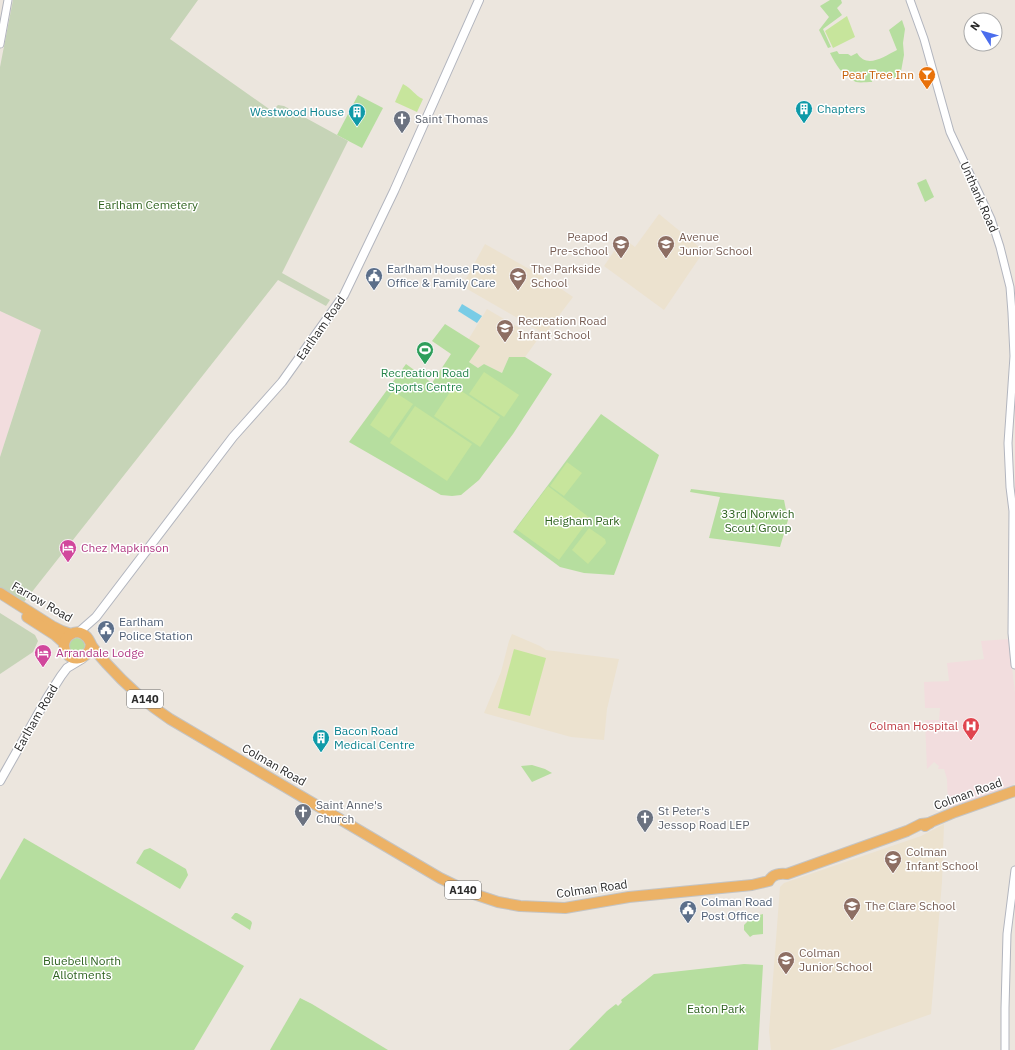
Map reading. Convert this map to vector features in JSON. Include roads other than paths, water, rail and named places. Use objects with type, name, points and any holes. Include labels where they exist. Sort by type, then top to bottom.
[{"type":"highway","name":"Farrow Road","points":[[0,593],[52,626],[62,631],[75,633]]},
{"type":"highway","name":"Farrow Road","points":[[0,601],[48,631],[64,643]]},
{"type":"highway","name":"Colman Road","points":[[75,633],[86,636],[107,664],[121,678],[176,723],[440,878],[471,893],[498,902],[520,906],[565,908],[627,897],[752,885],[769,880],[771,877],[782,873],[787,874],[907,831],[921,824],[930,823],[1015,791]]},
{"type":"highway","points":[[67,654],[64,643],[68,636],[75,633]]},
{"type":"highway","points":[[84,658],[89,653],[90,642]]},
{"type":"highway","name":"Colman Road","points":[[67,654],[71,658],[76,659],[94,659],[121,678]]},
{"type":"main road","name":"Earlham Road","points":[[75,633],[96,617],[233,437],[282,382],[344,296],[394,191],[479,0]]},
{"type":"main road","name":"Earlham Road","points":[[90,642],[90,632],[96,617]]},
{"type":"main road","name":"Earlham Road","points":[[61,676],[68,660],[67,654]]},
{"type":"main road","name":"Earlham Road","points":[[0,781],[61,676],[67,668],[84,658]]},
{"type":"street","points":[[0,44],[8,0]]},
{"type":"street","name":"Unthank Road","points":[[910,0],[926,44],[950,132],[991,219],[1010,287],[1014,356],[1008,443],[1010,487],[1013,511],[1012,633],[1015,665]]},
{"type":"street","points":[[1005,1050],[1007,934],[1015,870]]},
{"type":"water","points":[[462,304],[482,316],[477,323],[458,311]]},
{"type":"place","name":"Pear Tree Inn","points":[[927,90]]},
{"type":"place","name":"Chapters","points":[[804,124]]},
{"type":"place","name":"Westwood House","points":[[357,127]]},
{"type":"place","name":"Saint Thomas","points":[[402,134]]},
{"type":"place","name":"Peapod Pre-school","points":[[621,259]]},
{"type":"place","name":"Avenue Junior School","points":[[666,259]]},
{"type":"place","name":"Earlham House Post Office & Family Care","points":[[374,291]]},
{"type":"place","name":"The Parkside School","points":[[518,291]]},
{"type":"place","name":"Recreation Road Infant School","points":[[505,343]]},
{"type":"place","name":"Recreation Road Sports Centre","points":[[425,365]]},
{"type":"place","name":"Chez Mapkinson","points":[[68,563]]},
{"type":"place","name":"Earlham Police Station","points":[[106,644]]},
{"type":"place","name":"Arrandale Lodge","points":[[43,668]]},
{"type":"place","name":"Colman Hospital","points":[[971,741]]},
{"type":"place","name":"Bacon Road Medical Centre","points":[[321,753]]},
{"type":"place","name":"Saint Anne's Church","points":[[303,827]]},
{"type":"place","name":"St Peter's Jessop Road LEP","points":[[645,833]]},
{"type":"place","name":"Colman Infant School","points":[[893,874]]},
{"type":"place","name":"The Clare School","points":[[852,921]]},
{"type":"place","name":"Colman Road Post Office","points":[[688,924]]},
{"type":"place","name":"Colman Junior School","points":[[786,975]]},
{"type":"park label","name":"Earlham Cemetery","points":[[148,205]]},
{"type":"park label","name":"Heigham Park","points":[[582,521]]},
{"type":"park label","name":"33rd Norwich Scout Group","points":[[758,521]]},
{"type":"park label","name":"Bluebell North Allotments","points":[[82,968]]},
{"type":"park label","name":"Eaton Park","points":[[716,1009]]}]
